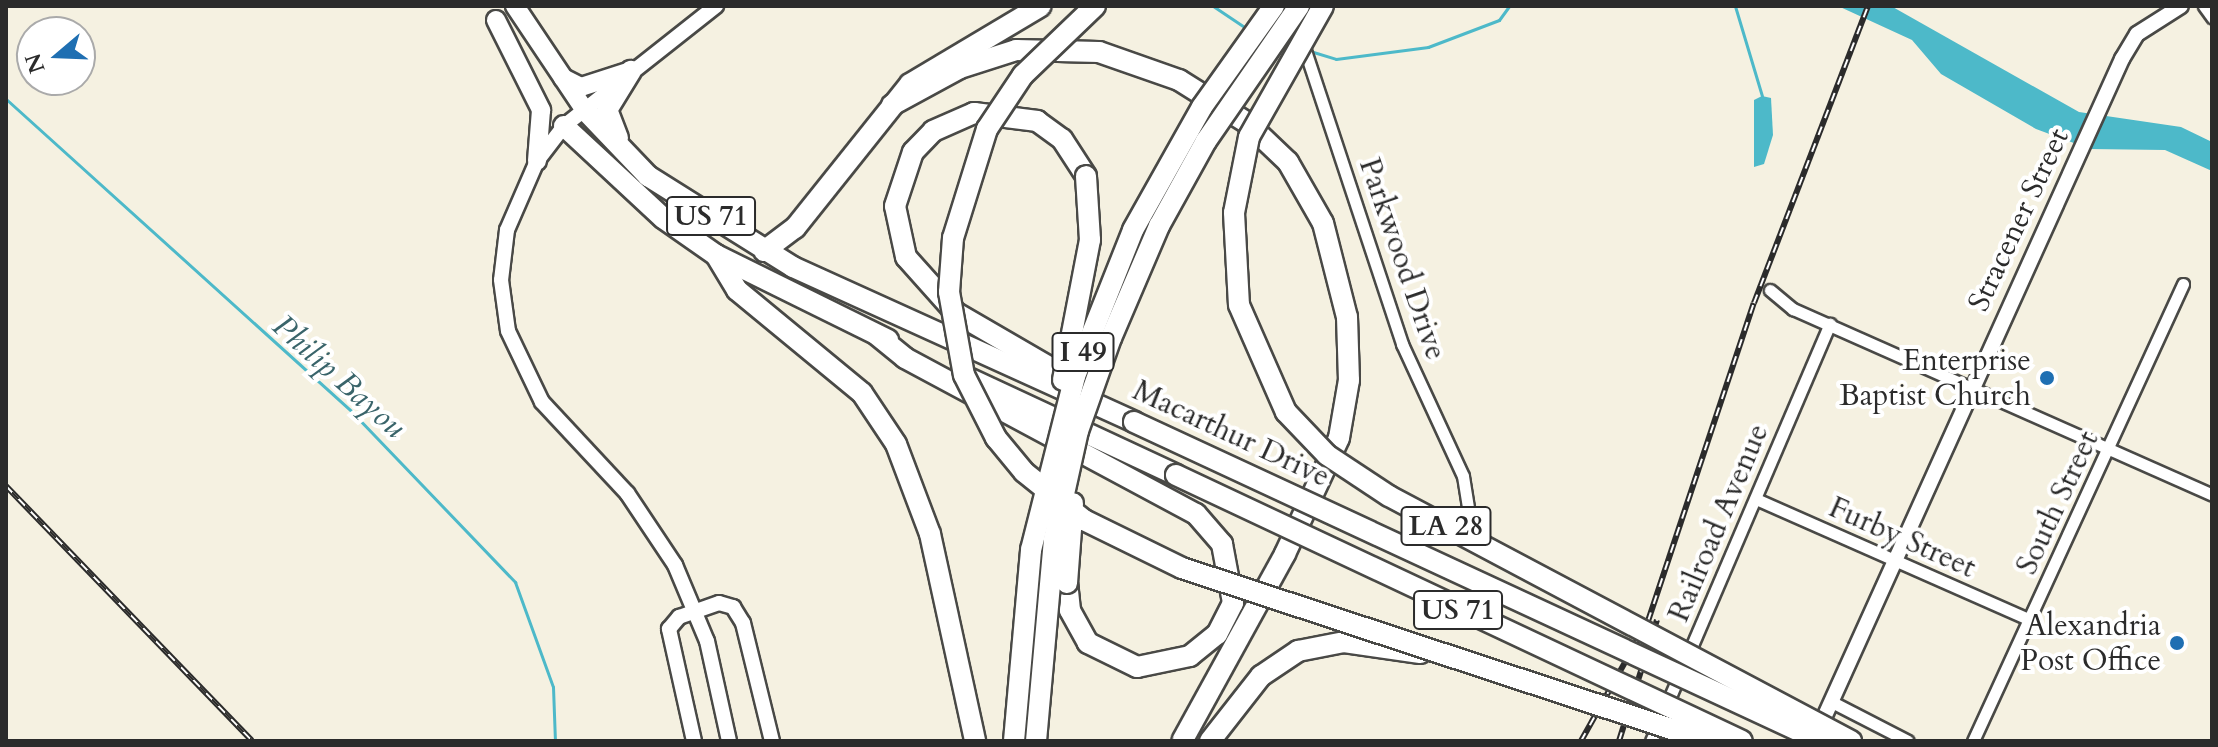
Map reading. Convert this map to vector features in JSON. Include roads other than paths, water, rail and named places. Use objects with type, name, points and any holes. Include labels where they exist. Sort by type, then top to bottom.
[{"type":"highway","name":"Macarthur Drive","points":[[515,6],[557,74],[584,109],[648,176],[764,251],[1821,741]]},
{"type":"highway","points":[[764,251],[795,228],[892,105],[945,58],[1041,6]]},
{"type":"highway","points":[[1095,6],[1023,75],[987,129],[963,188],[949,292],[959,354],[978,405],[1042,489],[1118,539],[1182,568],[1708,741]]},
{"type":"highway","name":"I 49","points":[[1014,741],[1024,590],[1055,434],[1133,230],[1202,107],[1274,6]]},
{"type":"highway","name":"I 49","points":[[1036,741],[1046,590],[1078,431],[1159,226],[1239,87],[1299,6]]},
{"type":"highway","name":"LA 28","points":[[1323,6],[1254,125],[1234,213],[1239,305],[1286,412],[1327,455],[1389,496],[1851,741]]},
{"type":"highway","name":"Macarthur Drive","points":[[492,13],[564,126],[663,218],[716,255],[877,335],[1742,741]]},
{"type":"highway","points":[[492,13],[541,110],[537,161]]},
{"type":"highway","points":[[892,105],[960,68],[1016,50],[1099,52],[1214,99],[1270,143],[1311,196],[1341,281],[1346,409],[1321,483],[1182,741]]},
{"type":"highway","points":[[557,74],[581,87],[631,71]]},
{"type":"highway","points":[[631,71],[610,100],[608,120],[648,176]]},
{"type":"highway","points":[[1055,434],[1090,240],[1086,176],[1062,139],[1037,121],[1005,112],[957,118],[922,142],[905,165],[896,192],[897,234],[915,270],[956,313],[1133,421]]},
{"type":"highway","points":[[716,255],[737,290],[843,373],[879,414],[930,534],[975,741]]},
{"type":"highway","points":[[877,335],[905,358],[1196,514],[1222,544],[1233,603],[1217,634],[1190,656],[1137,667],[1088,643],[1070,610],[1067,583],[1078,431]]},
{"type":"highway","points":[[1210,741],[1261,676],[1298,651],[1344,642],[1450,658]]},
{"type":"street","points":[[716,6],[564,126],[537,161],[502,257],[515,353],[542,402],[644,515],[696,611],[729,741]]},
{"type":"street","name":"Parkwood Drive","points":[[1289,6],[1402,344],[1463,476],[1471,526]]},
{"type":"street","name":"Stracener Street","points":[[1813,741],[2107,91],[2137,34],[2181,6]]},
{"type":"street","points":[[2204,6],[2212,17]]},
{"type":"street","name":"South Street","points":[[1973,741],[2183,284]]},
{"type":"street","points":[[1770,290],[1793,309],[2111,446],[2212,495]]},
{"type":"street","name":"Railroad Avenue","points":[[1651,741],[1830,324]]},
{"type":"street","name":"Furby Street","points":[[1756,499],[2030,620]]},
{"type":"street","points":[[694,741],[669,629],[696,611],[719,603],[738,612],[772,741]]},
{"type":"street","points":[[1832,702],[1908,741]]},
{"type":"water","points":[[1838,6],[1891,6],[2079,112],[2181,127],[2212,142],[2212,171],[2165,150],[2090,149],[2036,129],[1941,74],[1912,40]]},
{"type":"water","points":[[1762,96],[1771,98],[1773,135],[1764,164],[1754,167],[1754,100]]},
{"type":"waterway","name":"Philip Bayou","points":[[1213,6],[1246,28]]},
{"type":"waterway","name":"Philip Bayou","points":[[1310,51],[1336,59],[1428,47],[1499,20],[1509,6]]},
{"type":"waterway","points":[[1735,6],[1762,96]]},
{"type":"waterway","name":"Philip Bayou","points":[[6,99],[352,412],[515,582],[553,687],[555,741]]},
{"type":"railway","points":[[1581,741],[1648,621],[1754,303],[1868,6]]},
{"type":"railway","points":[[6,486],[252,741]]},
{"type":"railway","points":[[1619,741],[1657,620]]},
{"type":"place","name":"Enterprise Baptist Church","points":[[2047,378]]},
{"type":"place","name":"Alexandria Post Office","points":[[2177,643]]}]
